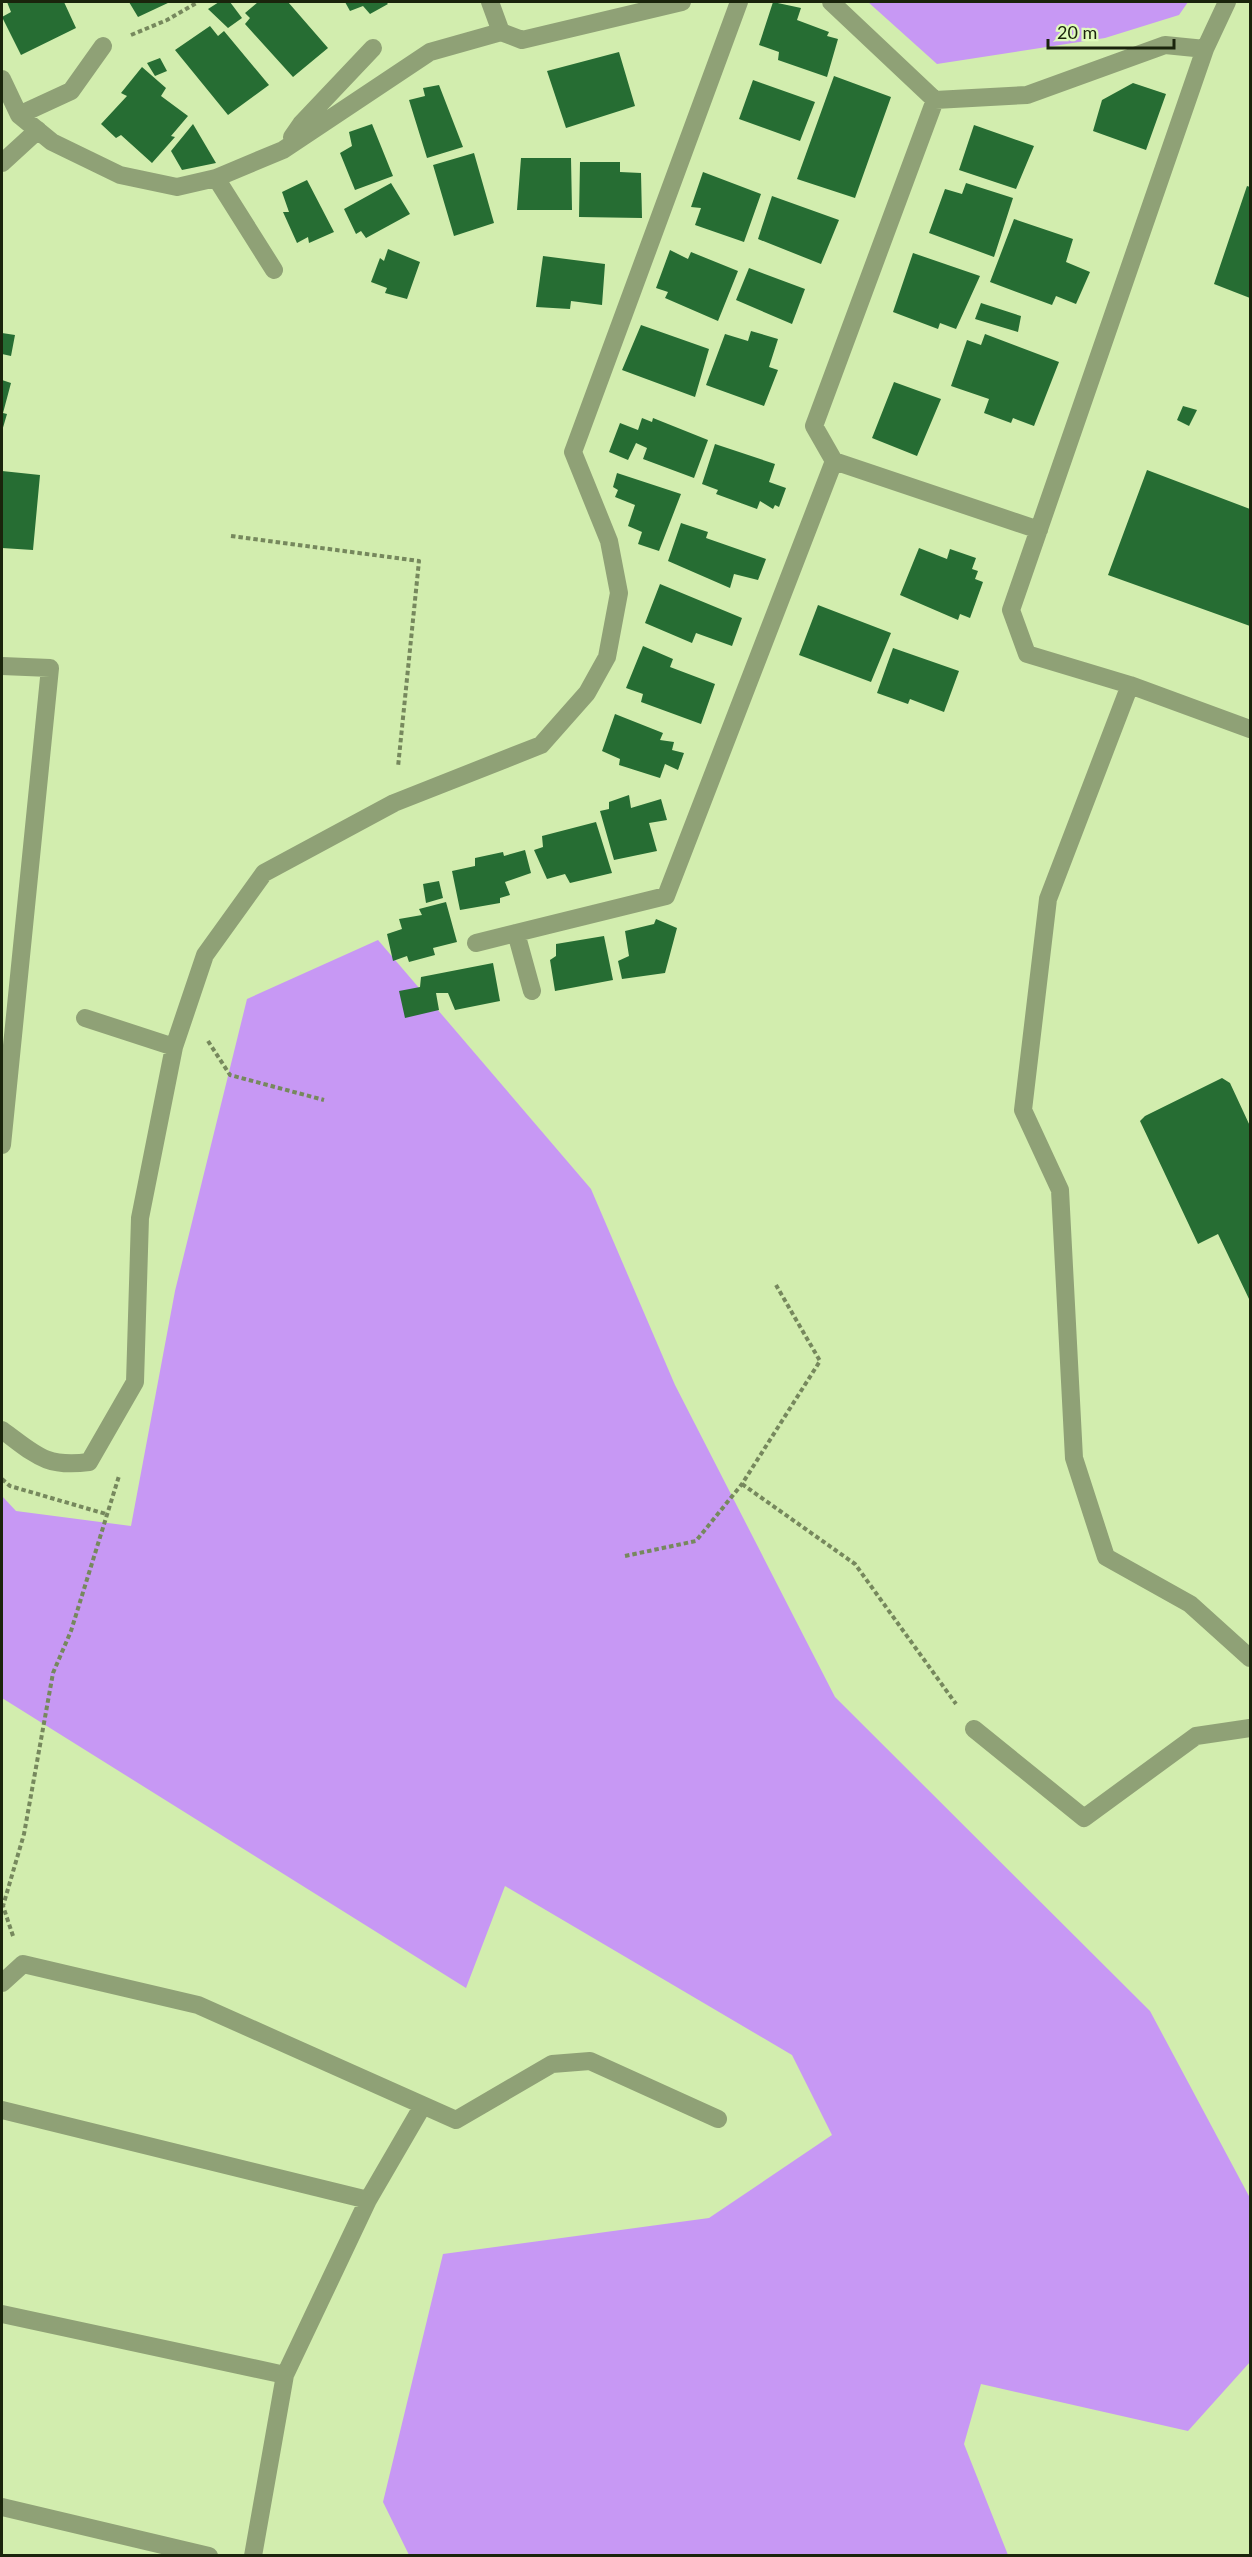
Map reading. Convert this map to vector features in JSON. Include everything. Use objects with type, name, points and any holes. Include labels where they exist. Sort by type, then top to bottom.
[{"type":"street","points":[[490,2],[501,32]]},
{"type":"street","points":[[2,79],[12,113],[52,142],[120,175],[177,187],[216,178],[283,150],[430,52],[501,32],[522,40],[682,2]]},
{"type":"street","points":[[2,1430],[42,1460],[66,1465],[89,1462],[135,1382],[140,1218],[174,1047],[205,955],[264,873],[394,804],[541,745],[587,693],[608,657],[619,593],[609,541],[573,452],[739,2]]},
{"type":"street","points":[[831,2],[935,100],[1027,95],[1165,45],[1205,49]]},
{"type":"street","points":[[1227,2],[1205,49],[1011,610],[1027,654],[1130,685],[1251,729]]},
{"type":"street","points":[[12,113],[71,91],[103,46]]},
{"type":"street","points":[[283,150],[301,124],[373,48]]},
{"type":"street","points":[[935,100],[814,426],[834,461],[1039,530]]},
{"type":"street","points":[[2,163],[38,130]]},
{"type":"street","points":[[216,178],[274,270]]},
{"type":"street","points":[[476,943],[666,896],[834,461]]},
{"type":"street","points":[[2,666],[50,668],[2,1144]]},
{"type":"street","points":[[1130,685],[1048,899],[1023,1110],[1060,1190],[1074,1458],[1106,1557],[1190,1604],[1251,1658]]},
{"type":"street","points":[[516,933],[532,991]]},
{"type":"street","points":[[85,1018],[174,1047]]},
{"type":"street","points":[[974,1729],[1084,1818],[1196,1736],[1251,1728]]},
{"type":"street","points":[[2,1983],[23,1964],[198,2005],[422,2107],[456,2120],[552,2064],[590,2061],[718,2119]]},
{"type":"street","points":[[253,2556],[285,2375],[368,2200],[422,2107]]},
{"type":"street","points":[[2,2110],[368,2200]]},
{"type":"street","points":[[2,2313],[285,2375]]},
{"type":"street","points":[[2,2507],[210,2556]]},
{"type":"path","points":[[103,46],[167,20],[198,2]]},
{"type":"path","points":[[231,536],[419,561],[394,804]]},
{"type":"path","points":[[174,1047],[208,1040],[230,1075],[324,1100]]},
{"type":"path","points":[[625,1556],[696,1541],[742,1484],[820,1361],[776,1285]]},
{"type":"path","points":[[7,1943],[13,1936],[3,1906],[24,1834],[52,1673],[71,1631],[122,1468],[89,1462]]},
{"type":"path","points":[[2,1479],[10,1486],[106,1514]]},
{"type":"path","points":[[742,1484],[855,1564],[974,1729]]},
{"type":"shaded area","points":[[868,2],[1188,2],[1179,15],[1105,38],[937,64]]},
{"type":"shaded area","points":[[378,940],[591,1189],[675,1385],[835,1697],[1150,2011],[1250,2198],[1250,2362],[1188,2431],[981,2384],[964,2444],[1008,2555],[409,2555],[383,2502],[443,2254],[709,2218],[832,2135],[792,2055],[505,1886],[466,1988],[2,1698],[2,1496],[16,1511],[131,1526],[175,1291],[247,999]]},
{"type":"building","points":[[7,2],[64,2],[76,28],[21,55],[2,17],[11,12]]},
{"type":"building","points":[[129,2],[170,2],[138,17]]},
{"type":"building","points":[[219,2],[230,2],[242,18],[228,28],[208,9]]},
{"type":"building","points":[[258,2],[288,2],[328,48],[293,77],[245,24],[250,18],[245,13]]},
{"type":"building","points":[[345,2],[386,2],[388,4],[370,14],[363,6],[350,11]]},
{"type":"building","points":[[773,2],[801,8],[797,20],[829,32],[827,36],[838,39],[827,77],[778,60],[779,52],[759,45]]},
{"type":"building","points":[[210,26],[218,36],[224,31],[269,85],[228,115],[175,50]]},
{"type":"building","points":[[619,52],[635,106],[566,128],[547,71]]},
{"type":"building","points":[[160,58],[167,71],[155,76],[147,63]]},
{"type":"building","points":[[142,67],[166,88],[161,96],[188,116],[171,136],[175,137],[152,163],[121,135],[116,138],[101,124],[127,96],[121,93]]},
{"type":"building","points":[[834,76],[891,97],[855,198],[797,179]]},
{"type":"building","points":[[753,80],[815,102],[800,141],[739,119]]},
{"type":"building","points":[[1133,83],[1166,94],[1146,150],[1093,131],[1102,100]]},
{"type":"building","points":[[439,85],[463,147],[427,158],[409,100],[425,96],[423,88]]},
{"type":"building","points":[[193,124],[216,163],[182,170],[171,151]]},
{"type":"building","points":[[372,124],[393,176],[355,190],[340,153],[352,146],[349,132]]},
{"type":"building","points":[[974,125],[1034,146],[1016,189],[959,170]]},
{"type":"building","points":[[474,153],[494,223],[454,236],[433,165]]},
{"type":"building","points":[[521,158],[571,158],[572,210],[517,210]]},
{"type":"building","points":[[580,162],[620,162],[620,172],[641,173],[642,218],[579,217]]},
{"type":"building","points":[[703,172],[761,194],[744,242],[695,225],[701,208],[691,207]]},
{"type":"building","points":[[307,180],[334,232],[309,243],[308,237],[297,243],[283,212],[289,212],[282,192]]},
{"type":"building","points":[[391,183],[410,214],[366,238],[361,231],[356,234],[344,209]]},
{"type":"building","points":[[966,183],[1013,198],[994,257],[929,233],[945,189],[962,194]]},
{"type":"building","points":[[1247,186],[1250,187],[1250,298],[1214,284]]},
{"type":"building","points":[[772,196],[839,220],[821,264],[758,239]]},
{"type":"building","points":[[1014,219],[1073,239],[1066,262],[1090,272],[1076,304],[1056,296],[1052,305],[990,282]]},
{"type":"building","points":[[388,249],[420,262],[407,299],[385,293],[387,288],[371,282],[380,258],[384,261]]},
{"type":"building","points":[[670,250],[688,259],[691,252],[738,271],[718,321],[665,298],[668,292],[656,288]]},
{"type":"building","points":[[913,253],[980,276],[956,329],[940,323],[938,329],[893,312]]},
{"type":"building","points":[[543,256],[605,264],[602,305],[571,301],[570,309],[536,307]]},
{"type":"building","points":[[749,268],[805,289],[792,324],[736,300]]},
{"type":"building","points":[[981,303],[1021,316],[1018,332],[975,319]]},
{"type":"building","points":[[641,325],[709,349],[695,397],[622,370]]},
{"type":"building","points":[[751,331],[778,339],[769,367],[778,370],[764,406],[706,385],[725,334],[748,341]]},
{"type":"building","points":[[2,333],[15,335],[11,356],[2,354]]},
{"type":"building","points":[[985,334],[1059,362],[1034,426],[1013,418],[1011,423],[984,413],[989,399],[951,386],[967,340],[981,345]]},
{"type":"building","points":[[2,380],[11,383],[3,413],[7,414],[2,431]]},
{"type":"building","points":[[894,382],[941,399],[917,456],[872,438]]},
{"type":"building","points":[[1183,406],[1197,410],[1189,426],[1177,420]]},
{"type":"building","points":[[642,418],[652,422],[653,418],[708,440],[694,478],[643,459],[647,448],[636,443],[628,460],[609,452],[620,423],[638,430]]},
{"type":"building","points":[[715,444],[775,464],[769,482],[786,488],[779,507],[775,505],[773,509],[760,501],[757,509],[716,494],[718,490],[702,484]]},
{"type":"building","points":[[1147,470],[1250,509],[1250,626],[1108,575]]},
{"type":"building","points":[[2,471],[40,475],[33,550],[2,548]]},
{"type":"building","points":[[617,473],[681,494],[659,551],[638,544],[642,532],[628,526],[635,505],[615,497],[618,490],[613,487]]},
{"type":"building","points":[[681,523],[708,532],[706,538],[766,559],[758,580],[734,574],[730,588],[668,561]]},
{"type":"building","points":[[919,548],[947,559],[950,549],[976,558],[972,569],[978,571],[975,579],[983,582],[970,618],[960,614],[958,620],[900,595]]},
{"type":"building","points":[[660,584],[742,618],[732,646],[696,633],[692,643],[645,623]]},
{"type":"building","points":[[818,605],[891,633],[871,682],[799,655]]},
{"type":"building","points":[[643,646],[673,659],[670,667],[715,684],[701,724],[641,702],[643,694],[626,688]]},
{"type":"building","points":[[893,648],[959,671],[944,712],[910,699],[908,704],[877,693]]},
{"type":"building","points":[[615,714],[663,733],[660,740],[674,742],[672,750],[684,753],[678,770],[665,764],[660,778],[619,765],[620,759],[602,751]]},
{"type":"building","points":[[629,795],[631,808],[661,799],[667,820],[649,823],[657,851],[614,860],[600,811],[609,809],[609,802]]},
{"type":"building","points":[[596,822],[612,873],[570,883],[565,874],[547,879],[534,850],[543,847],[542,836]]},
{"type":"building","points":[[525,850],[531,873],[505,882],[510,895],[500,898],[500,903],[460,910],[452,871],[475,866],[475,858],[503,852],[504,856]]},
{"type":"building","points":[[439,881],[443,898],[426,903],[423,884]]},
{"type":"building","points":[[446,902],[457,942],[433,948],[435,955],[409,962],[407,956],[393,961],[387,934],[402,929],[399,919],[422,915],[419,909]]},
{"type":"building","points":[[656,919],[677,928],[665,973],[622,979],[618,961],[629,956],[625,931],[654,924]]},
{"type":"building","points":[[604,936],[613,980],[555,991],[550,960],[556,956],[556,944]]},
{"type":"building","points":[[493,963],[500,1001],[455,1010],[448,993],[436,993],[439,1010],[405,1018],[399,991],[420,987],[421,977]]},
{"type":"building","points":[[1222,1078],[1230,1083],[1250,1126],[1250,1301],[1218,1234],[1198,1244],[1140,1121],[1145,1116]]}]
